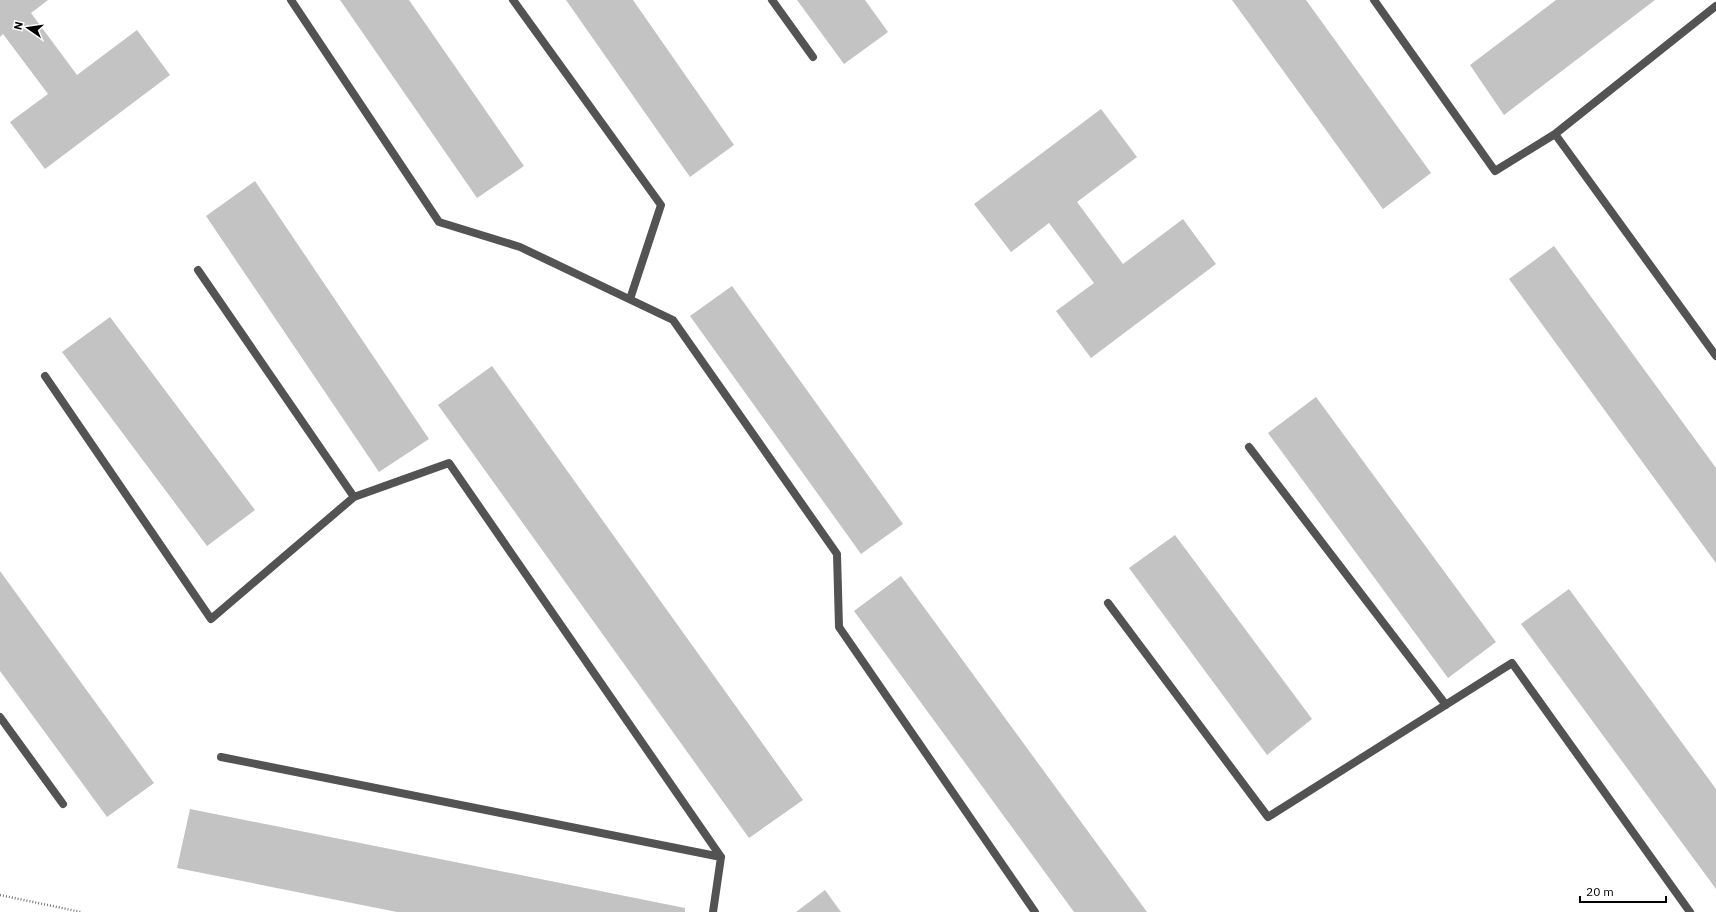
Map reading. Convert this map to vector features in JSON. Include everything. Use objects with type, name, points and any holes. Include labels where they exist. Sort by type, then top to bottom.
[{"type":"lane","points":[[291,0],[439,222],[520,247],[673,320],[837,554],[839,627],[1035,912]]},
{"type":"lane","points":[[513,0],[660,205],[630,299]]},
{"type":"lane","points":[[772,0],[813,57]]},
{"type":"lane","points":[[1374,0],[1495,171],[1555,134],[1716,6]]},
{"type":"lane","points":[[1555,134],[1716,356]]},
{"type":"lane","points":[[198,270],[354,497]]},
{"type":"lane","points":[[45,376],[211,619],[354,497],[449,463],[721,857],[713,912]]},
{"type":"lane","points":[[1249,447],[1446,705]]},
{"type":"lane","points":[[1108,603],[1268,817],[1512,663],[1690,912]]},
{"type":"lane","points":[[0,717],[63,804]]},
{"type":"lane","points":[[221,757],[721,857]]},
{"type":"path","points":[[0,895],[81,912]]},
{"type":"building","points":[[0,0],[48,0],[31,13],[77,75],[137,30],[170,75],[45,169],[10,122],[48,94],[3,34],[0,37]]},
{"type":"building","points":[[340,0],[409,0],[524,166],[477,198]]},
{"type":"building","points":[[566,0],[633,0],[734,145],[690,177]]},
{"type":"building","points":[[797,0],[865,0],[888,32],[844,64]]},
{"type":"building","points":[[1232,0],[1306,0],[1431,173],[1383,209]]},
{"type":"building","points":[[1556,0],[1655,0],[1504,115],[1470,65]]},
{"type":"building","points":[[1101,109],[1137,157],[1077,202],[1123,264],[1183,219],[1216,264],[1091,358],[1056,311],[1094,283],[1049,223],[1011,252],[974,204]]},
{"type":"building","points":[[255,181],[429,439],[379,472],[206,216]]},
{"type":"building","points":[[1554,246],[1716,468],[1716,563],[1509,279]]},
{"type":"building","points":[[732,286],[903,524],[861,554],[690,316]]},
{"type":"building","points":[[110,317],[255,510],[207,546],[62,352]]},
{"type":"building","points":[[492,366],[803,800],[749,838],[438,405]]},
{"type":"building","points":[[1316,397],[1496,642],[1448,678],[1268,433]]},
{"type":"building","points":[[1175,535],[1312,719],[1267,755],[1129,568]]},
{"type":"building","points":[[0,571],[154,783],[107,817],[0,671]]},
{"type":"building","points":[[901,576],[1147,912],[1074,912],[854,611]]},
{"type":"building","points":[[1569,589],[1716,789],[1716,889],[1521,624]]},
{"type":"building","points":[[190,809],[685,908],[685,912],[397,912],[177,868]]},
{"type":"building","points":[[825,890],[841,912],[796,912]]}]
